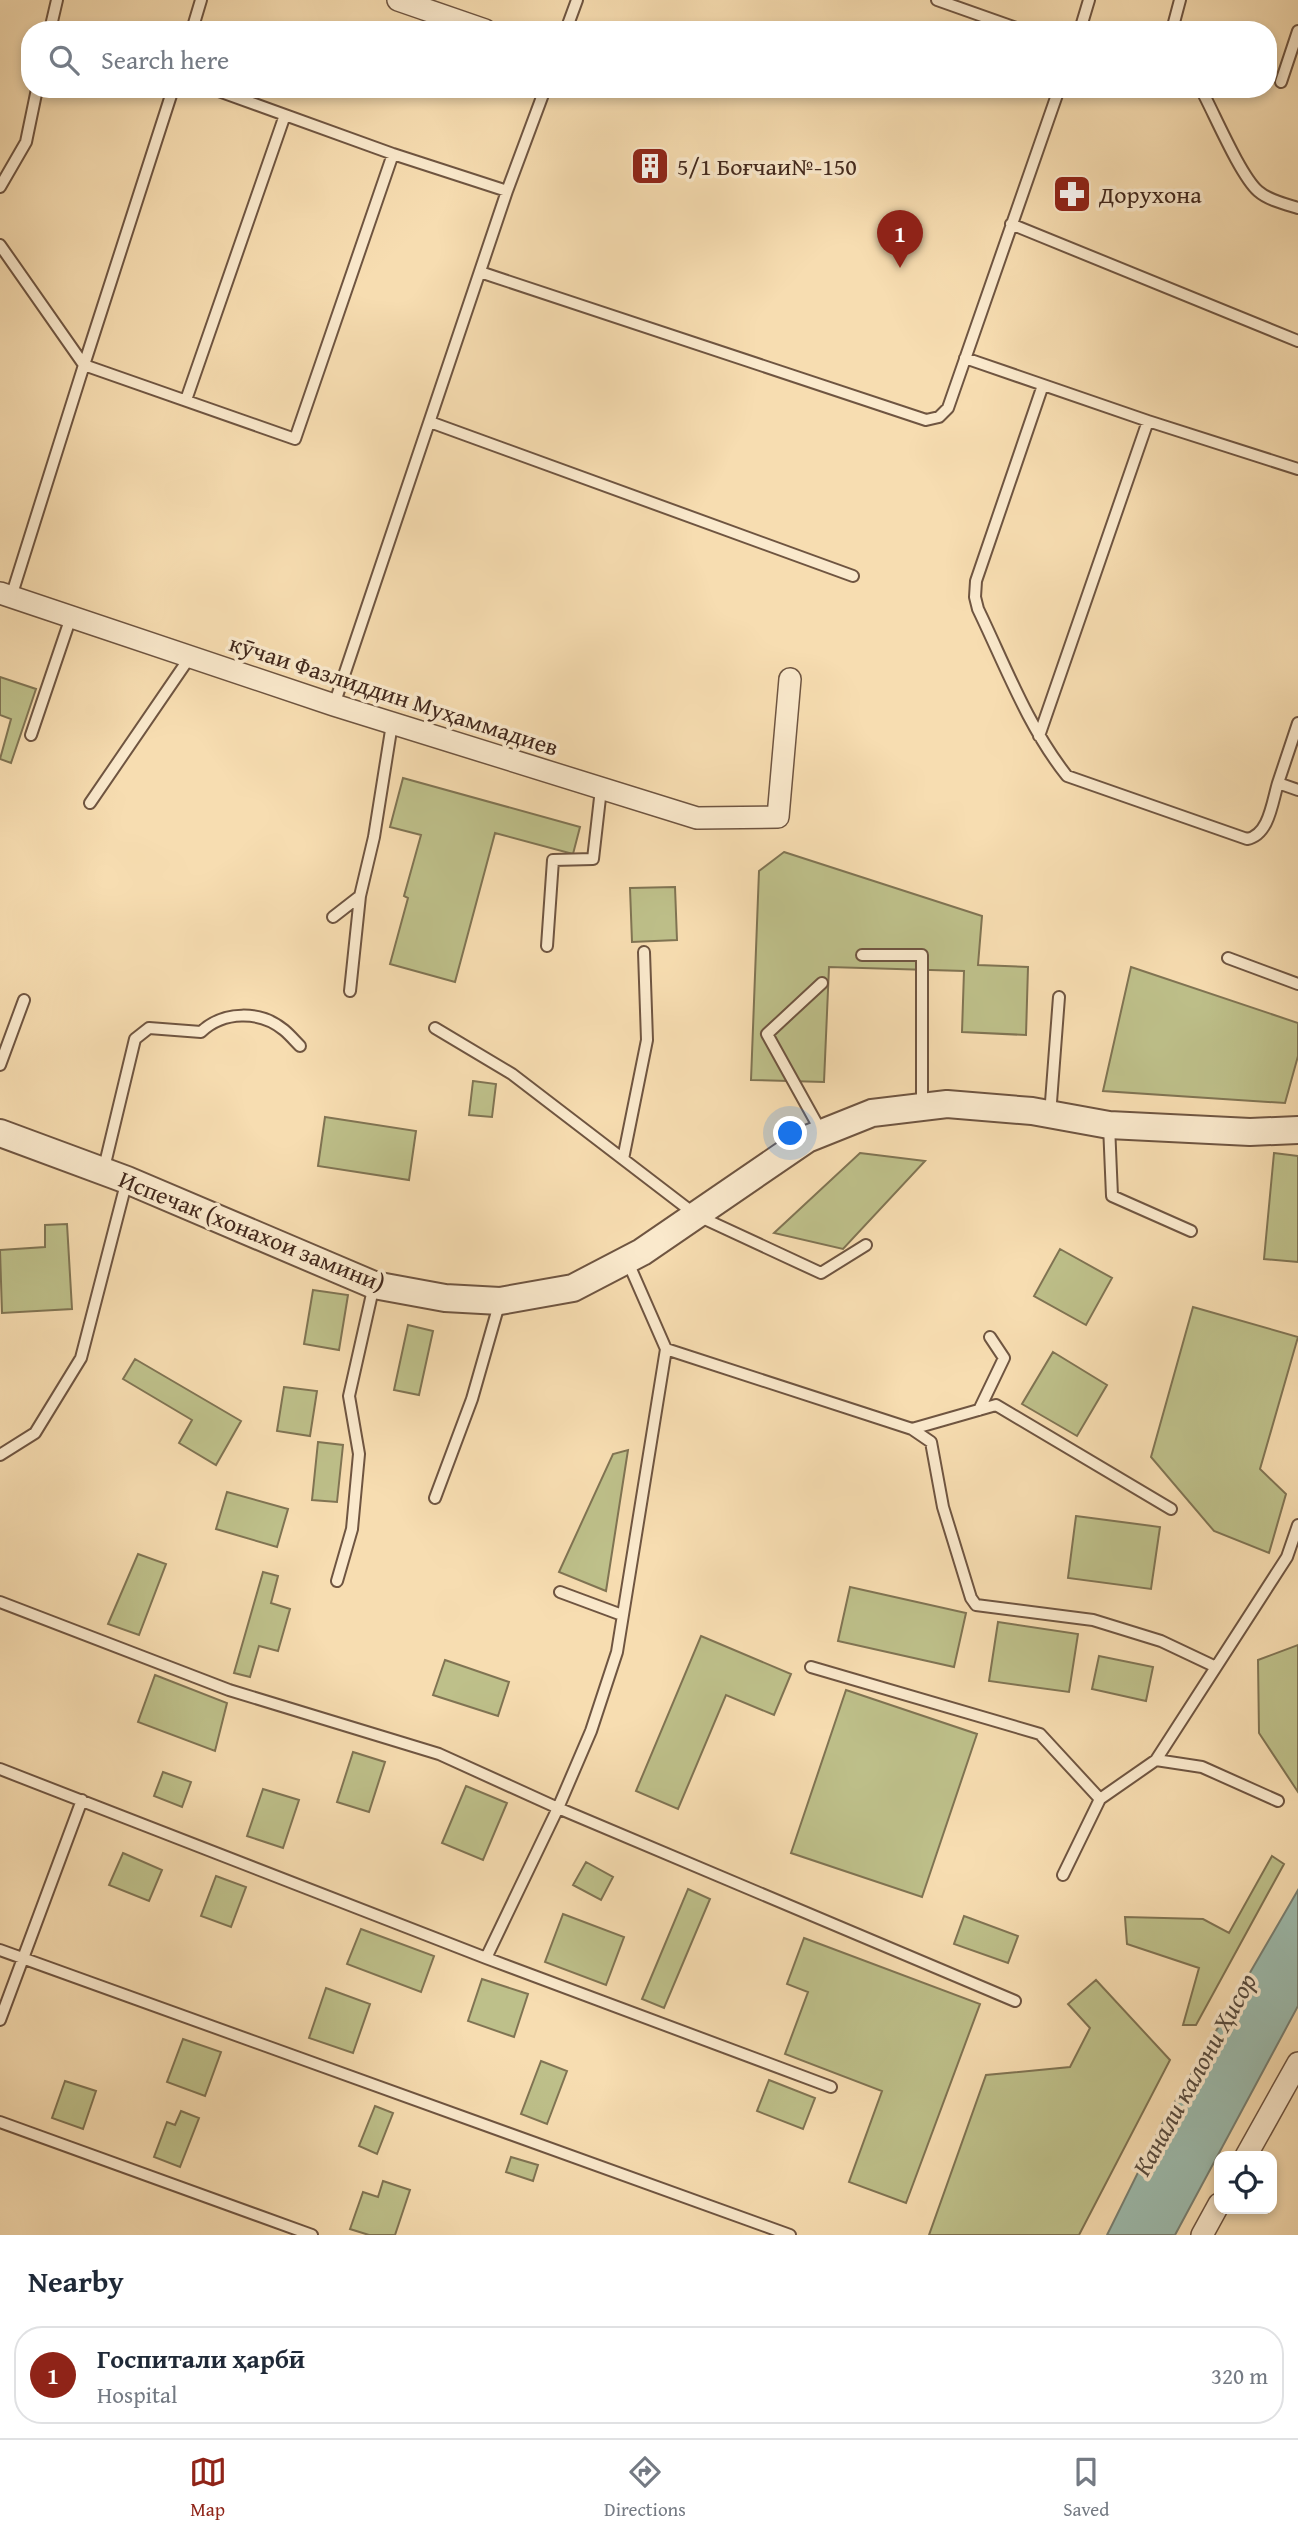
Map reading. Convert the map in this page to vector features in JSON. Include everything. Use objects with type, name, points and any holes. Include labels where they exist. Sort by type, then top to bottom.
[{"type":"street","points":[[398,0],[459,21]]},
{"type":"street","name":"кӯчаи Фазлиддин Муҳаммадиев","points":[[5,595],[392,724],[697,818],[778,817],[790,679]]},
{"type":"street","name":"Испечак (хонахои замини)","points":[[0,1133],[115,1176],[374,1284],[445,1298],[500,1301],[573,1288],[627,1260],[807,1139],[872,1113],[947,1104],[1050,1115],[1109,1125],[1250,1132],[1298,1130]]},
{"type":"street","points":[[1249,2151],[1298,2063]]},
{"type":"street","points":[[1202,2235],[1214,2213]]},
{"type":"lane","points":[[52,21],[57,0]]},
{"type":"lane","points":[[195,21],[201,0]]},
{"type":"lane","points":[[569,21],[577,0]]},
{"type":"lane","points":[[937,0],[996,21]]},
{"type":"lane","points":[[1083,21],[1089,0]]},
{"type":"lane","points":[[1174,21],[1180,0]]},
{"type":"lane","points":[[1281,82],[1298,31]]},
{"type":"lane","points":[[0,187],[26,142],[35,98]]},
{"type":"lane","points":[[5,595],[84,365],[170,98]]},
{"type":"lane","points":[[238,98],[393,154],[507,191]]},
{"type":"lane","points":[[334,705],[507,191],[542,98]]},
{"type":"lane","points":[[480,272],[926,420],[939,417],[948,408],[1056,98]]},
{"type":"lane","points":[[1206,98],[1257,191],[1268,198],[1298,208]]},
{"type":"lane","points":[[186,400],[285,115]]},
{"type":"lane","points":[[0,245],[84,365],[295,439],[393,154]]},
{"type":"lane","points":[[1011,224],[1298,341]]},
{"type":"lane","points":[[965,358],[1298,469]]},
{"type":"lane","points":[[1043,385],[975,581],[975,597],[978,609],[1039,736],[1067,776],[1247,839],[1256,838],[1263,830],[1298,723]]},
{"type":"lane","points":[[1039,736],[1148,421]]},
{"type":"lane","points":[[430,422],[853,576]]},
{"type":"lane","points":[[31,735],[71,617]]},
{"type":"lane","points":[[90,803],[190,657]]},
{"type":"lane","points":[[350,991],[360,895],[374,837],[392,724]]},
{"type":"lane","points":[[1278,783],[1298,790]]},
{"type":"lane","points":[[547,946],[553,860],[593,859],[601,789]]},
{"type":"lane","points":[[333,917],[360,895]]},
{"type":"lane","points":[[623,1159],[647,1040],[644,953]]},
{"type":"lane","points":[[862,955],[922,955],[922,1107]]},
{"type":"lane","points":[[1228,958],[1298,984]]},
{"type":"lane","points":[[822,983],[768,1034],[822,1133]]},
{"type":"lane","points":[[1050,1115],[1059,997]]},
{"type":"lane","points":[[0,1065],[24,1000]]},
{"type":"lane","points":[[0,1455],[35,1433],[81,1358],[115,1176],[135,1039],[149,1028],[201,1031],[210,1023],[233,1014],[261,1019],[282,1028],[300,1046]]},
{"type":"lane","points":[[435,1028],[512,1074],[696,1214],[821,1273],[866,1245]]},
{"type":"lane","points":[[1109,1125],[1112,1196],[1191,1231]]},
{"type":"lane","points":[[486,1958],[558,1808],[591,1731],[617,1651],[666,1349],[627,1260]]},
{"type":"lane","points":[[337,1581],[352,1529],[359,1454],[349,1396],[374,1284]]},
{"type":"lane","points":[[435,1498],[472,1399],[500,1301]]},
{"type":"lane","points":[[979,1410],[1004,1358],[990,1337]]},
{"type":"lane","points":[[666,1349],[912,1429],[931,1442],[943,1507],[971,1598],[976,1605],[1093,1620],[1161,1641],[1216,1667]]},
{"type":"lane","points":[[912,1429],[996,1405],[1171,1508]]},
{"type":"lane","points":[[1063,1875],[1100,1799],[1156,1760],[1287,1557],[1298,1525]]},
{"type":"lane","points":[[559,1592],[622,1615]]},
{"type":"lane","points":[[0,1602],[229,1690],[439,1754],[558,1808],[1015,2000]]},
{"type":"lane","points":[[811,1667],[1040,1734],[1100,1799]]},
{"type":"lane","points":[[1156,1760],[1202,1767],[1278,1801]]},
{"type":"lane","points":[[0,1769],[486,1958],[831,2087]]},
{"type":"lane","points":[[0,2020],[82,1800]]},
{"type":"lane","points":[[0,1950],[790,2235]]},
{"type":"lane","points":[[0,2122],[312,2235]]},
{"type":"green space","points":[[0,677],[36,689],[11,763],[0,759],[11,719],[0,715]]},
{"type":"green space","points":[[403,778],[580,827],[573,854],[495,833],[455,982],[390,964],[408,898],[404,896],[421,835],[390,827]]},
{"type":"green space","points":[[784,852],[982,916],[978,965],[1028,967],[1026,1035],[962,1032],[964,971],[829,967],[824,1082],[751,1080],[759,871]]},
{"type":"green space","points":[[675,887],[677,940],[632,942],[630,888]]},
{"type":"green space","points":[[1131,967],[1298,1023],[1298,1056],[1285,1103],[1103,1091]]},
{"type":"green space","points":[[473,1081],[496,1084],[492,1117],[469,1115]]},
{"type":"green space","points":[[325,1117],[416,1131],[409,1180],[318,1166]]},
{"type":"green space","points":[[860,1153],[925,1161],[843,1249],[774,1233]]},
{"type":"green space","points":[[1274,1153],[1298,1156],[1298,1262],[1264,1259]]},
{"type":"green space","points":[[67,1224],[72,1309],[2,1313],[0,1250],[45,1247],[45,1225]]},
{"type":"green space","points":[[1060,1249],[1112,1278],[1086,1325],[1034,1296]]},
{"type":"green space","points":[[313,1290],[348,1295],[339,1350],[304,1344]]},
{"type":"green space","points":[[1193,1307],[1298,1337],[1260,1469],[1286,1494],[1269,1553],[1214,1531],[1151,1457]]},
{"type":"green space","points":[[408,1325],[433,1331],[419,1395],[394,1390]]},
{"type":"green space","points":[[1053,1352],[1107,1385],[1077,1436],[1022,1404]]},
{"type":"green space","points":[[135,1359],[241,1421],[216,1465],[179,1443],[192,1420],[123,1379]]},
{"type":"green space","points":[[284,1387],[317,1391],[310,1436],[277,1431]]},
{"type":"green space","points":[[318,1442],[343,1445],[337,1502],[312,1500]]},
{"type":"green space","points":[[628,1450],[606,1591],[559,1572],[613,1454]]},
{"type":"green space","points":[[227,1492],[288,1509],[277,1547],[216,1529]]},
{"type":"green space","points":[[1076,1516],[1160,1527],[1151,1589],[1068,1578]]},
{"type":"green space","points":[[138,1554],[166,1564],[139,1635],[108,1624]]},
{"type":"green space","points":[[263,1572],[278,1576],[271,1603],[290,1609],[278,1651],[259,1646],[250,1677],[234,1673]]},
{"type":"green space","points":[[850,1587],[966,1613],[954,1667],[838,1641]]},
{"type":"green space","points":[[998,1622],[1078,1634],[1069,1692],[989,1681]]},
{"type":"green space","points":[[701,1636],[791,1674],[774,1715],[726,1695],[678,1809],[636,1791]]},
{"type":"green space","points":[[1298,1645],[1298,1792],[1259,1733],[1258,1660]]},
{"type":"green space","points":[[1099,1656],[1153,1667],[1146,1701],[1092,1689]]},
{"type":"green space","points":[[445,1660],[509,1682],[498,1716],[433,1695]]},
{"type":"green space","points":[[155,1675],[227,1703],[215,1751],[138,1722]]},
{"type":"green space","points":[[846,1690],[977,1734],[922,1897],[791,1853]]},
{"type":"green space","points":[[353,1752],[385,1762],[369,1812],[337,1802]]},
{"type":"green space","points":[[163,1772],[191,1782],[182,1807],[154,1796]]},
{"type":"green space","points":[[466,1786],[507,1803],[483,1860],[442,1843]]},
{"type":"green space","points":[[263,1789],[299,1800],[283,1848],[247,1836]]},
{"type":"green space","points":[[123,1853],[162,1870],[149,1901],[109,1885]]},
{"type":"green space","points":[[1272,1856],[1284,1864],[1196,2025],[1183,2025],[1199,1968],[1127,1944],[1125,1917],[1203,1919],[1229,1933]]},
{"type":"green space","points":[[586,1862],[613,1877],[601,1900],[573,1885]]},
{"type":"green space","points":[[216,1876],[246,1887],[231,1927],[201,1916]]},
{"type":"green space","points":[[688,1889],[710,1899],[664,2008],[642,1999]]},
{"type":"green space","points":[[563,1914],[624,1937],[606,1985],[545,1962]]},
{"type":"green space","points":[[964,1916],[1018,1936],[1008,1963],[954,1944]]},
{"type":"green space","points":[[361,1929],[434,1956],[421,1992],[347,1964]]},
{"type":"green space","points":[[804,1938],[980,2004],[906,2203],[849,2182],[882,2091],[785,2054],[808,1992],[787,1984]]},
{"type":"green space","points":[[482,1979],[528,1994],[514,2037],[468,2021]]},
{"type":"green space","points":[[1096,1980],[1170,2060],[1079,2235],[929,2235],[986,2075],[1070,2067],[1090,2028],[1068,2004]]},
{"type":"green space","points":[[326,1988],[370,2004],[353,2053],[309,2038]]},
{"type":"green space","points":[[183,2039],[221,2052],[205,2096],[167,2082]]},
{"type":"green space","points":[[541,2061],[567,2071],[547,2124],[521,2114]]},
{"type":"green space","points":[[769,2080],[815,2098],[803,2129],[757,2111]]},
{"type":"green space","points":[[65,2081],[96,2091],[83,2129],[52,2118]]},
{"type":"green space","points":[[375,2106],[393,2113],[377,2154],[359,2146]]},
{"type":"green space","points":[[181,2111],[199,2118],[180,2167],[154,2157],[167,2122],[175,2125]]},
{"type":"green space","points":[[511,2157],[538,2165],[533,2181],[506,2172]]},
{"type":"green space","points":[[383,2181],[410,2190],[395,2235],[369,2235],[350,2229],[363,2192],[378,2197]]},
{"type":"water","name":"Канали калони Ҳисор","points":[[1298,1890],[1298,2006],[1220,2151],[1214,2151],[1214,2162],[1175,2235],[1107,2235],[1162,2124]]},
{"type":"place","name":"5/1 Боғчаи№-150","points":[[650,166]]},
{"type":"place","name":"Дорухона","points":[[1072,194]]},
{"type":"place","name":"Госпитали ҳарбӣ","points":[[900,268]]}]
